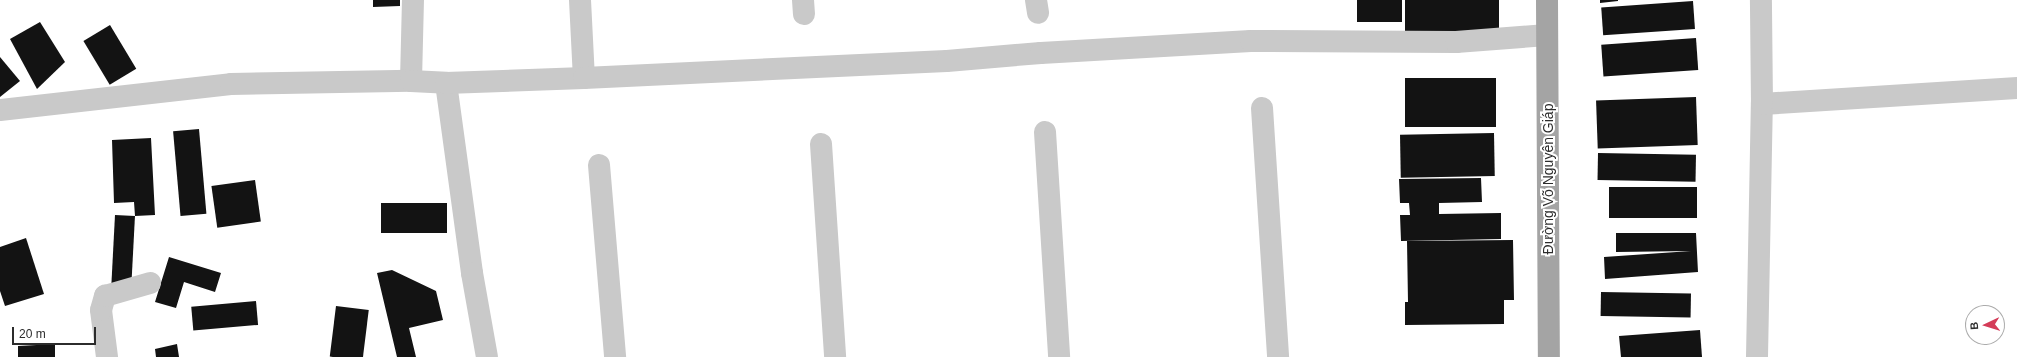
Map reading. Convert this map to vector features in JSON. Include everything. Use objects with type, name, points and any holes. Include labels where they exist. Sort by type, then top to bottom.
[{"type":"main road","name":"Đường Võ Nguyên Giáp","points":[[1547,0],[1549,357]]},
{"type":"street","points":[[411,81],[413,0]]},
{"type":"street","points":[[580,0],[584,78]]},
{"type":"street","points":[[1757,357],[1762,104],[1761,0]]},
{"type":"street","points":[[0,110],[231,84],[411,81],[446,83],[584,78],[947,61],[1041,52],[1251,41],[1456,42],[1547,35]]},
{"type":"street","points":[[446,83],[472,273],[487,357]]},
{"type":"street","points":[[1762,104],[2017,88]]},
{"type":"street","points":[[1262,108],[1278,357]]},
{"type":"street","points":[[1044,132],[1059,357]]},
{"type":"street","points":[[821,144],[835,357]]},
{"type":"street","points":[[599,165],[615,357]]},
{"type":"street","points":[[107,357],[101,310],[105,296],[150,283]]},
{"type":"building","points":[[373,0],[400,0],[400,6],[373,7]]},
{"type":"building","points":[[1357,0],[1402,0],[1402,22],[1357,22]]},
{"type":"building","points":[[1405,0],[1499,0],[1499,36],[1405,36]]},
{"type":"building","points":[[1600,0],[1618,0],[1618,1],[1600,3]]},
{"type":"building","points":[[1693,1],[1695,29],[1603,35],[1601,7]]},
{"type":"building","points":[[40,22],[65,62],[37,89],[10,39]]},
{"type":"building","points":[[110,25],[136,69],[110,85],[83,41]]},
{"type":"building","points":[[1696,38],[1698,70],[1603,77],[1601,45]]},
{"type":"building","points":[[0,57],[20,81],[0,97]]},
{"type":"building","points":[[1405,78],[1496,78],[1496,127],[1405,127]]},
{"type":"building","points":[[1696,97],[1698,145],[1598,148],[1596,100]]},
{"type":"building","points":[[199,129],[206,214],[181,216],[173,131]]},
{"type":"building","points":[[1494,133],[1495,176],[1401,178],[1400,135]]},
{"type":"building","points":[[151,138],[155,215],[135,216],[134,202],[114,203],[112,140]]},
{"type":"building","points":[[1598,153],[1696,155],[1696,182],[1598,180]]},
{"type":"building","points":[[1481,178],[1482,202],[1439,203],[1439,214],[1501,213],[1501,239],[1401,241],[1400,215],[1410,215],[1409,203],[1400,203],[1399,179]]},
{"type":"building","points":[[255,180],[261,222],[217,228],[211,186]]},
{"type":"building","points":[[1609,187],[1697,187],[1697,218],[1609,218]]},
{"type":"building","points":[[381,203],[447,203],[447,233],[381,233]]},
{"type":"building","points":[[115,215],[135,216],[131,284],[111,283]]},
{"type":"building","points":[[1616,233],[1696,233],[1698,272],[1605,279],[1604,257],[1691,251],[1616,252]]},
{"type":"building","points":[[26,238],[44,294],[5,306],[0,291],[0,247]]},
{"type":"building","points":[[1513,240],[1514,300],[1504,300],[1504,324],[1405,325],[1405,302],[1408,302],[1407,241]]},
{"type":"building","points":[[169,257],[221,273],[215,292],[184,282],[176,308],[155,302]]},
{"type":"building","points":[[392,270],[436,291],[443,320],[409,328],[416,357],[397,357],[377,273]]},
{"type":"building","points":[[1601,292],[1691,294],[1691,318],[1601,316]]},
{"type":"building","points":[[256,301],[258,325],[193,331],[191,307]]},
{"type":"building","points":[[336,306],[369,310],[363,357],[330,357]]},
{"type":"building","points":[[1700,330],[1702,357],[1621,357],[1619,336]]},
{"type":"building","points":[[55,344],[55,357],[18,357],[18,346]]},
{"type":"building","points":[[177,344],[179,357],[156,357],[155,349]]}]
